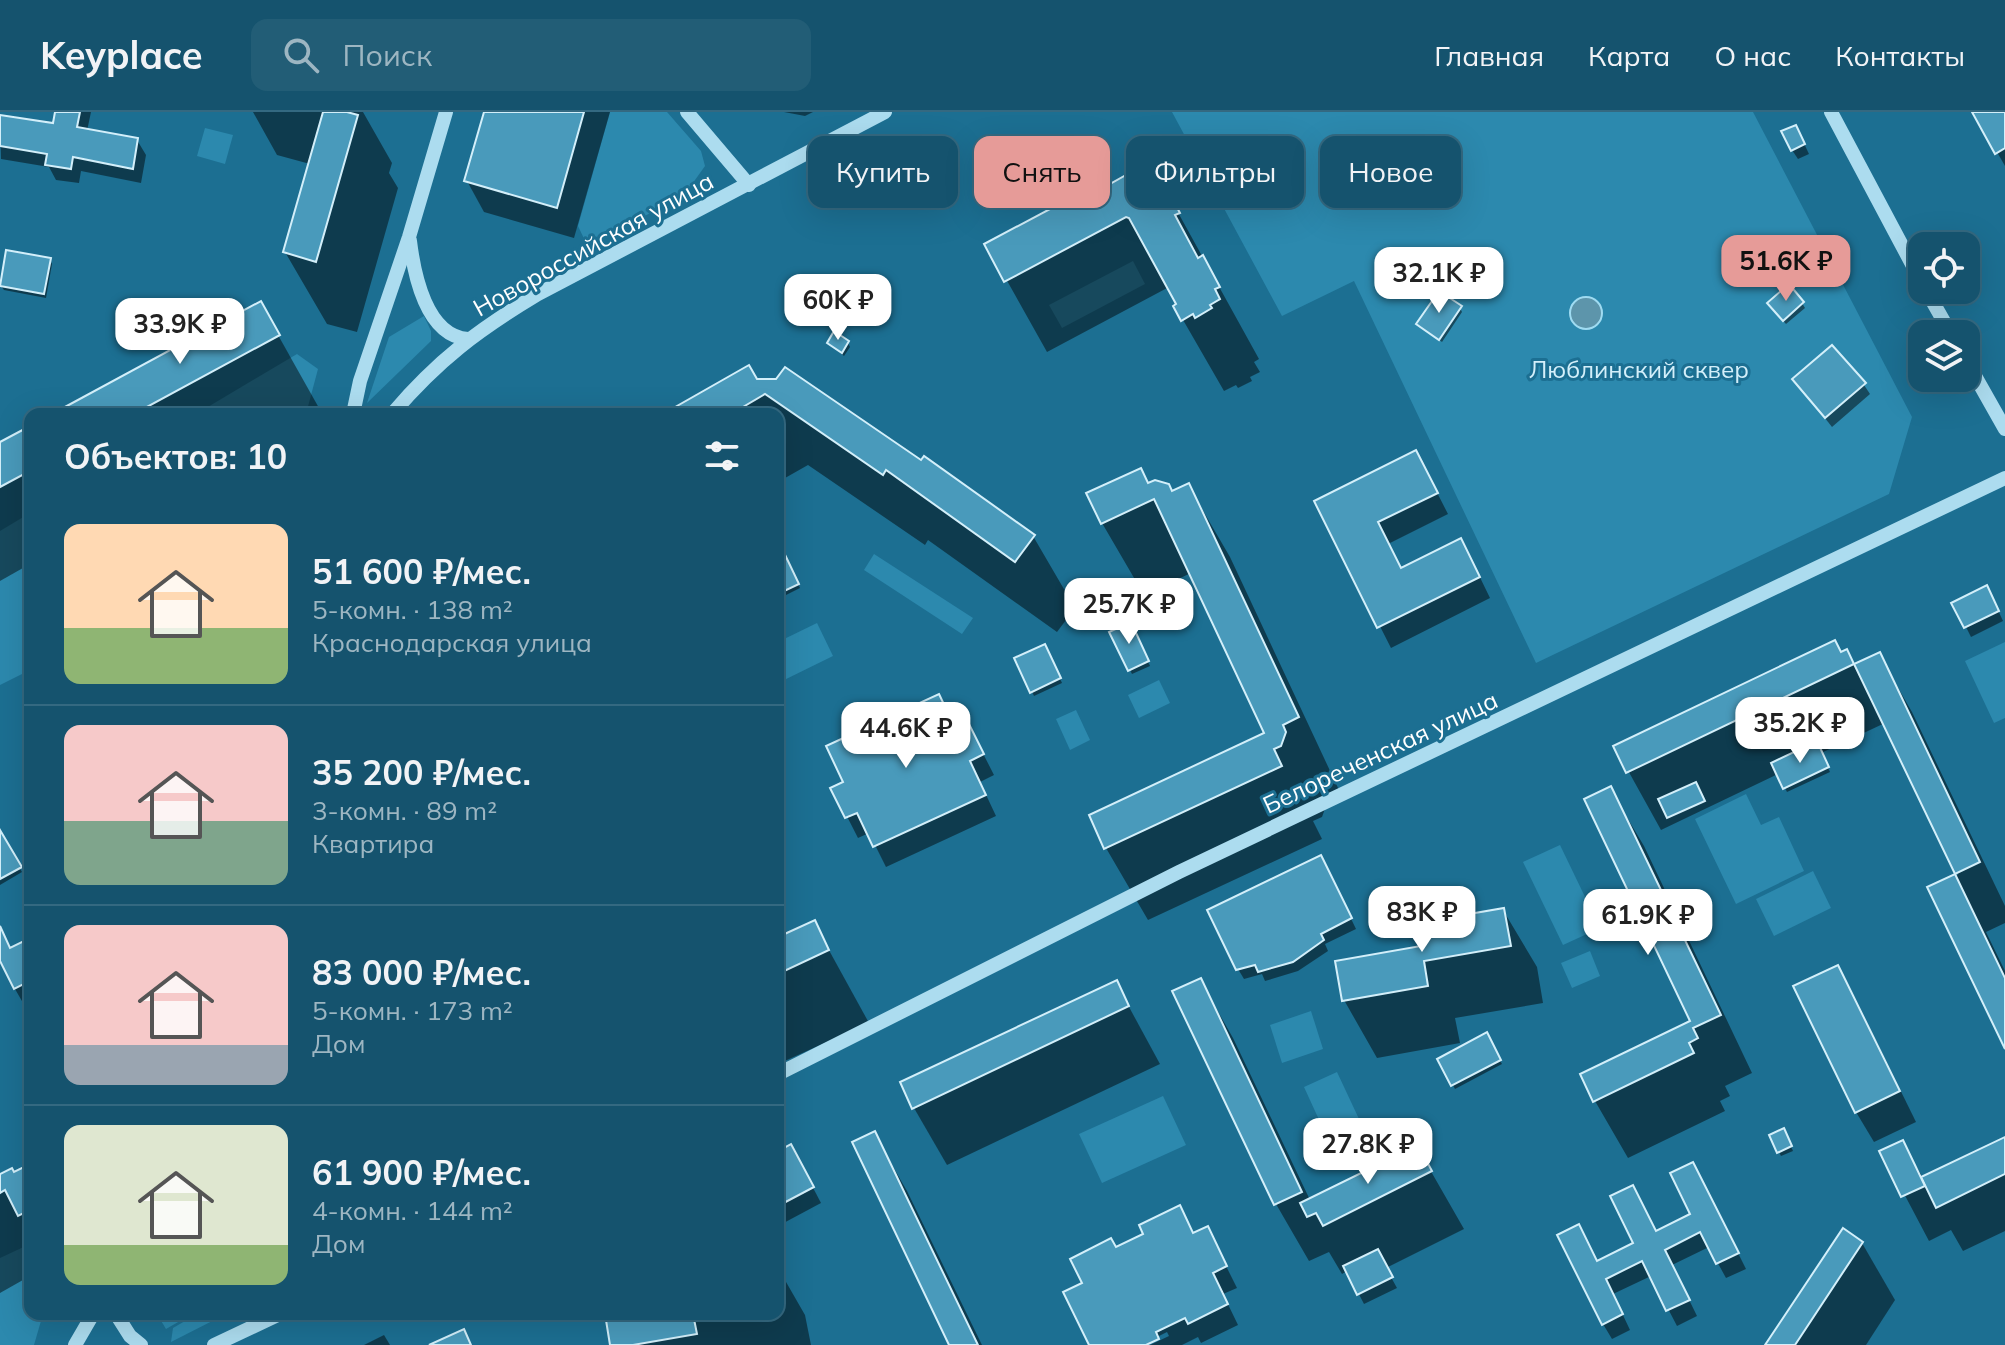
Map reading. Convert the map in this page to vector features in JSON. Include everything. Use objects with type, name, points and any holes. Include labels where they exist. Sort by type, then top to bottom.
[{"type":"street","points":[[354,408],[360,381],[409,237],[446,112]]},
{"type":"street","points":[[687,112],[749,185]]},
{"type":"street","name":"Новороссийская улица","points":[[398,408],[438,364],[491,322],[538,294],[885,112]]},
{"type":"street","points":[[1831,112],[1908,257]]},
{"type":"street","points":[[409,237],[416,282],[428,307],[449,334],[468,339]]},
{"type":"street","points":[[1980,385],[2005,429]]},
{"type":"street","name":"Белореченская улица","points":[[784,1071],[1179,872],[2005,478]]},
{"type":"street","points":[[75,1345],[90,1320]]},
{"type":"street","points":[[86,1345],[92,1320]]},
{"type":"street","points":[[120,1320],[130,1336],[141,1345]]},
{"type":"street","points":[[207,1345],[267,1320]]},
{"type":"green space","points":[[610,112],[667,112],[701,151],[705,166],[685,194],[588,247],[578,226]]},
{"type":"green space","name":"Люблинский сквер","points":[[1172,112],[1753,112],[1912,417],[1889,494],[1536,663],[1354,281],[1282,316],[1224,208],[1304,208],[1304,136],[1185,136]]},
{"type":"green space","points":[[205,128],[233,135],[225,164],[197,156]]},
{"type":"green space","points":[[1133,261],[1145,284],[1062,328],[1049,305]]},
{"type":"green space","points":[[424,316],[431,331],[431,341],[367,403],[389,337]]},
{"type":"green space","points":[[297,354],[318,369],[308,408],[206,408]]},
{"type":"green space","points":[[24,517],[24,673],[0,685],[0,531]]},
{"type":"green space","points":[[874,554],[973,618],[962,634],[864,570]]},
{"type":"green space","points":[[817,623],[833,656],[784,680],[784,639]]},
{"type":"green space","points":[[2005,642],[2005,718],[1994,723],[1965,661]]},
{"type":"green space","points":[[1159,680],[1170,703],[1139,718],[1128,695]]},
{"type":"green space","points":[[1076,710],[1090,740],[1070,750],[1056,719]]},
{"type":"green space","points":[[1746,794],[1761,825],[1779,817],[1804,871],[1736,904],[1695,819]]},
{"type":"green space","points":[[1560,845],[1600,928],[1563,945],[1523,862]]},
{"type":"green space","points":[[1813,871],[1831,908],[1774,936],[1756,899]]},
{"type":"green space","points":[[1590,951],[1600,976],[1572,988],[1561,963]]},
{"type":"green space","points":[[1311,1011],[1323,1049],[1282,1063],[1270,1025]]},
{"type":"green space","points":[[1337,1072],[1359,1119],[1326,1135],[1304,1087]]},
{"type":"green space","points":[[1163,1096],[1186,1145],[1102,1183],[1079,1134]]},
{"type":"green space","points":[[24,1247],[24,1320],[41,1320],[34,1345],[0,1345],[0,1258]]},
{"type":"green space","points":[[161,1320],[182,1320],[166,1329]]},
{"type":"green space","points":[[187,1320],[214,1320],[171,1342],[173,1328]]},
{"type":"shaded area","points":[[1586,297],[1597,302],[1602,313],[1597,324],[1586,329],[1575,324],[1570,313],[1575,302]]},
{"type":"building","points":[[55,112],[80,112],[77,127],[138,138],[133,169],[73,157],[71,169],[45,165],[47,154],[0,146],[0,115],[53,123]]},
{"type":"building","points":[[323,112],[358,115],[316,262],[283,252]]},
{"type":"building","points":[[484,112],[584,112],[557,208],[464,181]]},
{"type":"building","points":[[1972,112],[2005,112],[2005,148],[1995,154]]},
{"type":"building","points":[[1796,125],[1805,144],[1791,151],[1781,131]]},
{"type":"building","points":[[1126,175],[1126,208],[1177,208],[1180,213],[1175,215],[1198,258],[1203,255],[1220,287],[1215,289],[1220,299],[1210,305],[1212,308],[1195,318],[1193,314],[1181,321],[1173,306],[1176,304],[1126,217],[1004,282],[984,244],[1052,208],[1110,208],[1110,184]]},
{"type":"building","points":[[6,250],[51,258],[44,294],[0,286]]},
{"type":"building","points":[[1789,284],[1804,302],[1783,321],[1767,303]]},
{"type":"building","points":[[1439,291],[1462,306],[1439,340],[1416,324]]},
{"type":"building","points":[[261,301],[280,335],[145,408],[63,408]]},
{"type":"building","points":[[834,331],[849,341],[842,353],[827,343]]},
{"type":"building","points":[[1832,345],[1866,383],[1825,418],[1792,379]]},
{"type":"building","points":[[749,365],[757,379],[776,379],[785,367],[921,460],[924,456],[1035,535],[1015,562],[886,470],[883,475],[765,394],[741,408],[674,408]]},
{"type":"building","points":[[24,429],[24,474],[0,487],[0,442]]},
{"type":"building","points":[[1416,450],[1438,493],[1378,522],[1401,568],[1461,538],[1480,577],[1377,628],[1314,501]]},
{"type":"building","points":[[1141,468],[1148,483],[1155,480],[1169,484],[1172,491],[1189,483],[1299,717],[1283,725],[1286,732],[1281,746],[1274,749],[1282,766],[1104,849],[1089,815],[1264,733],[1154,499],[1101,524],[1086,493]]},
{"type":"building","points":[[784,553],[799,584],[784,591]]},
{"type":"building","points":[[1987,585],[1999,611],[1964,628],[1951,603]]},
{"type":"building","points":[[1131,622],[1149,661],[1128,671],[1109,632]]},
{"type":"building","points":[[1835,640],[1841,652],[1847,649],[1854,664],[1626,773],[1613,746]]},
{"type":"building","points":[[1045,644],[1061,678],[1030,693],[1014,658]]},
{"type":"building","points":[[1880,652],[1980,862],[1955,874],[1854,664]]},
{"type":"building","points":[[939,694],[956,730],[969,724],[984,754],[970,761],[986,795],[873,847],[857,813],[845,818],[830,788],[843,782],[826,746]]},
{"type":"building","points":[[1817,741],[1829,767],[1783,789],[1771,763]]},
{"type":"building","points":[[1696,782],[1705,801],[1667,818],[1658,799]]},
{"type":"building","points":[[1611,786],[1721,1015],[1693,1028],[1698,1038],[1689,1043],[1694,1053],[1593,1102],[1580,1074],[1690,1021],[1584,799]]},
{"type":"building","points":[[0,830],[22,867],[0,879]]},
{"type":"building","points":[[1321,855],[1352,918],[1321,934],[1324,940],[1293,962],[1258,972],[1255,965],[1236,970],[1207,910]]},
{"type":"building","points":[[1955,874],[2005,978],[2005,1049],[1927,887]]},
{"type":"building","points":[[1504,908],[1511,946],[1424,961],[1428,986],[1342,1001],[1335,961],[1421,946],[1417,923]]},
{"type":"building","points":[[815,920],[829,950],[784,971],[784,934]]},
{"type":"building","points":[[0,926],[10,948],[24,941],[24,984],[14,989],[0,961]]},
{"type":"building","points":[[1838,965],[1900,1091],[1855,1113],[1793,986]]},
{"type":"building","points":[[1201,978],[1302,1192],[1274,1205],[1172,991]]},
{"type":"building","points":[[1117,980],[1129,1006],[912,1109],[900,1082]]},
{"type":"building","points":[[1487,1032],[1501,1060],[1451,1086],[1437,1059]]},
{"type":"building","points":[[1784,1128],[1792,1146],[1777,1153],[1769,1135]]},
{"type":"building","points":[[875,1131],[978,1345],[949,1345],[852,1142]]},
{"type":"building","points":[[2005,1137],[2005,1174],[1936,1208],[1921,1177]]},
{"type":"building","points":[[1903,1140],[1925,1186],[1901,1197],[1879,1151]]},
{"type":"building","points":[[791,1144],[814,1187],[784,1203],[784,1148]]},
{"type":"building","points":[[1418,1145],[1432,1171],[1323,1226],[1316,1213],[1307,1217],[1300,1203]]},
{"type":"building","points":[[1693,1162],[1739,1253],[1716,1264],[1700,1232],[1665,1250],[1690,1300],[1666,1311],[1642,1261],[1606,1279],[1623,1314],[1602,1325],[1557,1235],[1579,1224],[1597,1261],[1633,1243],[1610,1196],[1633,1185],[1656,1231],[1690,1214],[1670,1173]]},
{"type":"building","points":[[24,1167],[24,1213],[18,1216],[5,1190],[0,1193],[0,1174],[12,1168],[14,1172]]},
{"type":"building","points":[[1180,1205],[1193,1233],[1208,1226],[1227,1266],[1213,1273],[1228,1304],[1188,1324],[1185,1318],[1156,1332],[1159,1339],[1146,1345],[1089,1345],[1063,1292],[1082,1283],[1070,1259],[1111,1238],[1116,1247],[1143,1234],[1139,1225]]},
{"type":"building","points":[[1843,1228],[1863,1242],[1795,1345],[1765,1345]]},
{"type":"building","points":[[1378,1249],[1393,1277],[1357,1295],[1343,1266]]},
{"type":"building","points":[[606,1320],[694,1320],[697,1334],[633,1345],[610,1345]]},
{"type":"building","points":[[464,1329],[471,1345],[429,1345]]}]
